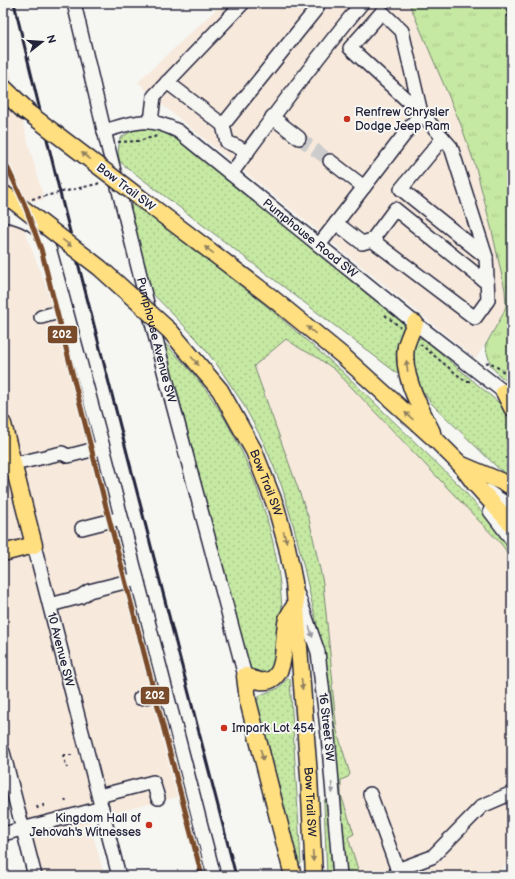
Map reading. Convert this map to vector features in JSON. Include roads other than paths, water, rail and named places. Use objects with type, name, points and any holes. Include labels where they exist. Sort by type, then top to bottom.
[{"type":"highway","points":[[3,89],[26,111]]},
{"type":"main road","name":"Bow Trail SW","points":[[3,93],[271,297],[343,356],[460,464],[475,484],[512,525]]},
{"type":"main road","name":"Bow Trail SW","points":[[3,193],[100,268],[170,331],[220,390],[254,451],[276,507],[287,547],[294,582],[309,776],[314,876]]},
{"type":"main road","points":[[409,327],[406,347],[406,367],[419,405],[436,441]]},
{"type":"main road","points":[[508,394],[512,408]]},
{"type":"main road","name":"10 Avenue SW","points":[[3,424],[34,545]]},
{"type":"main road","points":[[460,464],[512,486]]},
{"type":"main road","points":[[3,553],[34,545]]},
{"type":"main road","points":[[292,876],[248,701],[245,676],[260,681],[268,680],[275,676],[280,669],[283,659],[287,620],[295,603]]},
{"type":"street","name":"Pumphouse Avenue SW","points":[[74,3],[104,131],[164,371],[245,676]]},
{"type":"street","points":[[151,122],[154,96],[243,3]]},
{"type":"street","points":[[223,125],[317,8],[312,3]]},
{"type":"street","points":[[231,174],[272,117],[335,36],[355,6]]},
{"type":"street","points":[[350,48],[382,12],[402,31],[421,113]]},
{"type":"street","points":[[335,36],[421,113],[451,147],[486,257],[488,300],[475,318],[372,240]]},
{"type":"street","points":[[168,82],[223,125],[227,142],[247,153]]},
{"type":"street","points":[[319,245],[421,113]]},
{"type":"street","points":[[272,117],[299,138]]},
{"type":"street","name":"Pumphouse Road SW","points":[[104,131],[134,122],[151,122],[168,126],[178,132],[319,245],[409,327],[508,394]]},
{"type":"street","points":[[443,138],[402,189],[486,257]]},
{"type":"street","points":[[330,161],[364,188]]},
{"type":"street","points":[[336,223],[362,243],[372,240],[395,209],[487,283]]},
{"type":"street","points":[[3,215],[12,216],[30,223],[42,234],[50,251],[103,447],[214,876]]},
{"type":"street","points":[[41,317],[66,310]]},
{"type":"street","points":[[14,464],[62,453],[68,456],[103,447]]},
{"type":"street","points":[[475,484],[502,501],[512,511]]},
{"type":"street","points":[[475,484],[483,501],[512,540]]},
{"type":"street","points":[[82,528],[121,518]]},
{"type":"street","name":"10 Avenue SW","points":[[34,545],[119,876]]},
{"type":"street","points":[[50,605],[80,597],[89,591],[137,579]]},
{"type":"street","name":"16 Street SW","points":[[294,582],[308,619],[318,652],[328,736],[340,876]]},
{"type":"street","points":[[140,698],[166,692]]},
{"type":"street","points":[[3,752],[35,876]]},
{"type":"street","points":[[3,834],[101,802],[153,782],[158,798]]},
{"type":"street","points":[[370,794],[399,873],[432,856],[482,806],[512,793]]},
{"type":"tunnel","points":[[299,138],[330,161]]},
{"type":"railway","points":[[14,3],[60,193],[236,876]]},
{"type":"place","name":"Renfrew Chrysler Dodge Jeep Ram","points":[[347,119]]},
{"type":"place","name":"Impark Lot 454","points":[[224,728]]},
{"type":"place","name":"Kingdom Hall of Jehovah's Witnesses","points":[[149,825]]}]
